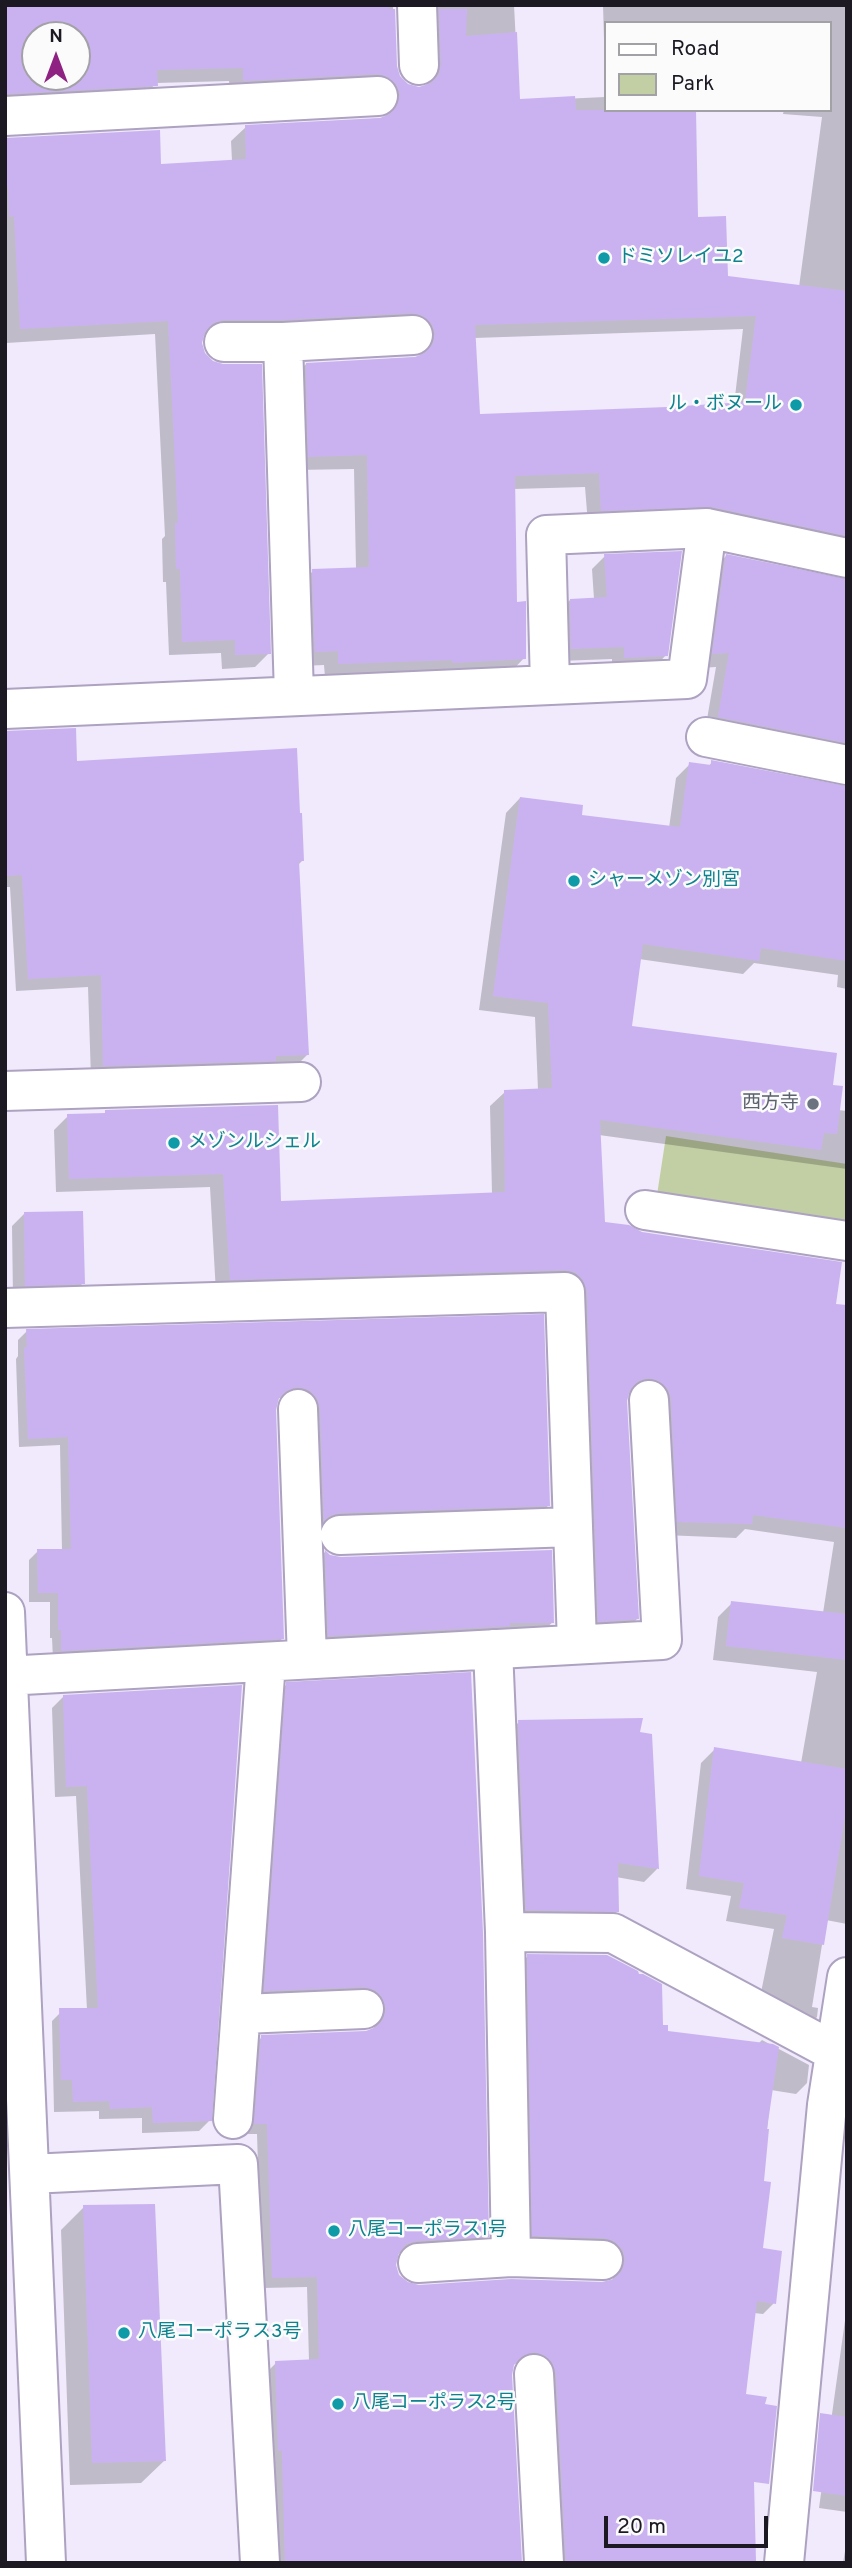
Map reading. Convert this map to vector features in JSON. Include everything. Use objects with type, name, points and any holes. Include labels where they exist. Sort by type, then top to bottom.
[{"type":"street","points":[[416,5],[419,65]]},
{"type":"street","points":[[5,117],[378,96]]},
{"type":"street","points":[[224,342],[282,342],[413,335]]},
{"type":"street","points":[[282,342],[294,695]]},
{"type":"street","points":[[550,685],[546,535],[707,528],[847,558]]},
{"type":"street","points":[[5,709],[687,679],[707,528]]},
{"type":"street","points":[[706,737],[847,765]]},
{"type":"street","points":[[5,1091],[301,1082]]},
{"type":"street","points":[[645,1210],[847,1241]]},
{"type":"street","points":[[5,1308],[565,1292],[577,1644]]},
{"type":"street","points":[[7,1676],[662,1640],[649,1400]]},
{"type":"street","points":[[298,1409],[307,1659]]},
{"type":"street","points":[[340,1535],[573,1527]]},
{"type":"street","points":[[5,1612],[14,2011],[30,2174],[20,2293],[46,2563]]},
{"type":"street","points":[[493,1649],[505,1932],[511,2257]]},
{"type":"street","points":[[233,2119],[266,1662]]},
{"type":"street","points":[[505,1932],[613,1933],[835,2052]]},
{"type":"street","points":[[784,2563],[825,2119],[846,1989]]},
{"type":"street","points":[[242,2014],[364,2009]]},
{"type":"street","points":[[30,2174],[238,2164],[260,2563]]},
{"type":"street","points":[[418,2263],[511,2257],[603,2260]]},
{"type":"street","points":[[534,2374],[544,2563]]},
{"type":"green space","points":[[666,1136],[847,1164],[847,1224],[657,1195]]},
{"type":"building","points":[[5,5],[389,5],[389,9],[395,9],[397,66],[400,76],[408,84],[419,87],[431,83],[439,75],[439,9],[467,9],[466,36],[517,32],[520,99],[575,96],[576,110],[696,112],[698,217],[726,216],[728,276],[847,291],[847,536],[712,507],[601,511],[599,473],[515,476],[517,602],[526,601],[526,659],[338,664],[338,651],[315,652],[312,569],[369,567],[367,455],[308,457],[306,363],[415,357],[425,353],[433,344],[435,333],[432,324],[423,316],[412,313],[282,320],[223,320],[213,323],[205,332],[202,343],[205,353],[213,361],[223,364],[262,364],[271,654],[235,655],[235,640],[182,642],[180,569],[176,569],[175,523],[178,523],[168,321],[20,329],[14,216],[9,217],[8,187],[5,187],[5,138],[160,130],[161,164],[246,159],[245,125],[380,118],[390,114],[397,106],[400,94],[396,84],[388,77],[378,74],[243,81],[243,68],[157,70],[158,86],[91,90],[91,21],[21,21],[21,91],[62,91],[5,94]],"holes":[[[756,316],[745,402],[480,414],[475,325]]]},
{"type":"building","points":[[682,551],[668,656],[624,658],[624,647],[571,649],[570,599],[607,597],[604,554]]},
{"type":"building","points":[[726,554],[847,579],[847,743],[718,717],[729,653],[712,654]]},
{"type":"building","points":[[76,728],[77,761],[297,748],[304,861],[299,861],[309,1055],[276,1056],[276,1061],[103,1066],[101,975],[28,979],[22,875],[5,876],[5,731]]},
{"type":"building","points":[[711,760],[847,786],[847,961],[761,948],[759,961],[643,944],[632,1026],[837,1053],[833,1085],[843,1086],[837,1134],[824,1133],[821,1150],[600,1120],[605,1222],[629,1225],[642,1232],[842,1262],[836,1304],[847,1305],[847,1528],[753,1515],[752,1524],[677,1522],[671,1398],[668,1389],[659,1381],[648,1378],[638,1381],[630,1390],[627,1401],[639,1619],[598,1622],[587,1291],[583,1280],[575,1272],[564,1270],[230,1280],[223,1174],[69,1179],[67,1114],[105,1113],[105,1110],[278,1105],[281,1201],[505,1192],[504,1090],[552,1088],[548,1003],[493,996],[520,797],[583,805],[582,815],[680,827],[689,762],[711,765]]},
{"type":"building","points":[[83,1211],[85,1284],[25,1286],[24,1212]]},
{"type":"building","points":[[544,1314],[550,1506],[339,1513],[324,1521],[320,1408],[317,1398],[309,1390],[297,1387],[286,1391],[279,1398],[276,1410],[284,1639],[61,1651],[58,1593],[38,1593],[37,1549],[71,1549],[68,1437],[28,1439],[24,1348],[27,1347],[26,1329]]},
{"type":"building","points":[[325,1550],[330,1555],[341,1557],[552,1550],[554,1623],[510,1623],[510,1626],[328,1636]]},
{"type":"building","points":[[731,1601],[847,1614],[847,1660],[726,1646]]},
{"type":"building","points":[[471,1672],[483,1933],[489,2237],[416,2241],[406,2244],[399,2253],[396,2265],[399,2275],[408,2282],[419,2285],[511,2279],[602,2282],[614,2279],[622,2271],[625,2260],[623,2250],[614,2241],[604,2238],[532,2236],[527,1954],[607,1955],[662,1984],[663,2025],[668,2025],[668,2031],[773,2044],[779,2047],[767,2129],[764,2181],[771,2182],[763,2248],[782,2251],[776,2304],[757,2301],[746,2394],[767,2397],[765,2404],[777,2406],[769,2484],[754,2482],[756,2561],[566,2563],[556,2373],[552,2362],[544,2355],[534,2352],[522,2356],[514,2365],[512,2375],[522,2563],[285,2563],[282,2451],[278,2451],[275,2361],[319,2359],[317,2277],[272,2278],[267,2124],[254,2124],[261,2035],[366,2031],[383,2020],[386,2009],[382,1997],[375,1990],[364,1987],[264,1991],[286,1682]]},
{"type":"building","points":[[242,1685],[212,2121],[153,2123],[152,2107],[110,2109],[109,2101],[73,2102],[72,2080],[61,2080],[59,2008],[98,2008],[87,1786],[66,1787],[63,1695]]},
{"type":"building","points":[[643,1718],[640,1732],[652,1734],[659,1869],[618,1863],[619,1912],[526,1910],[518,1720]]},
{"type":"building","points":[[714,1747],[847,1769],[847,1803],[824,1945],[782,1938],[787,1915],[739,1908],[744,1883],[699,1876]]},
{"type":"building","name":"八尾コーポラス3号","points":[[155,2204],[166,2461],[92,2463],[83,2205]]},
{"type":"building","points":[[820,2413],[847,2417],[847,2496],[813,2491]]},
{"type":"place","name":"ドミソレイユ2","points":[[604,258]]},
{"type":"place","name":"ル・ボヌール","points":[[796,405]]},
{"type":"place","name":"シャーメゾン別宮","points":[[574,881]]},
{"type":"place","name":"西方寺","points":[[813,1104]]},
{"type":"place","name":"メゾンルシェル","points":[[174,1143]]},
{"type":"place","name":"八尾コーポラス1号","points":[[334,2231]]},
{"type":"place","name":"八尾コーポラス3号","points":[[124,2333]]},
{"type":"place","name":"八尾コーポラス2号","points":[[338,2404]]}]
